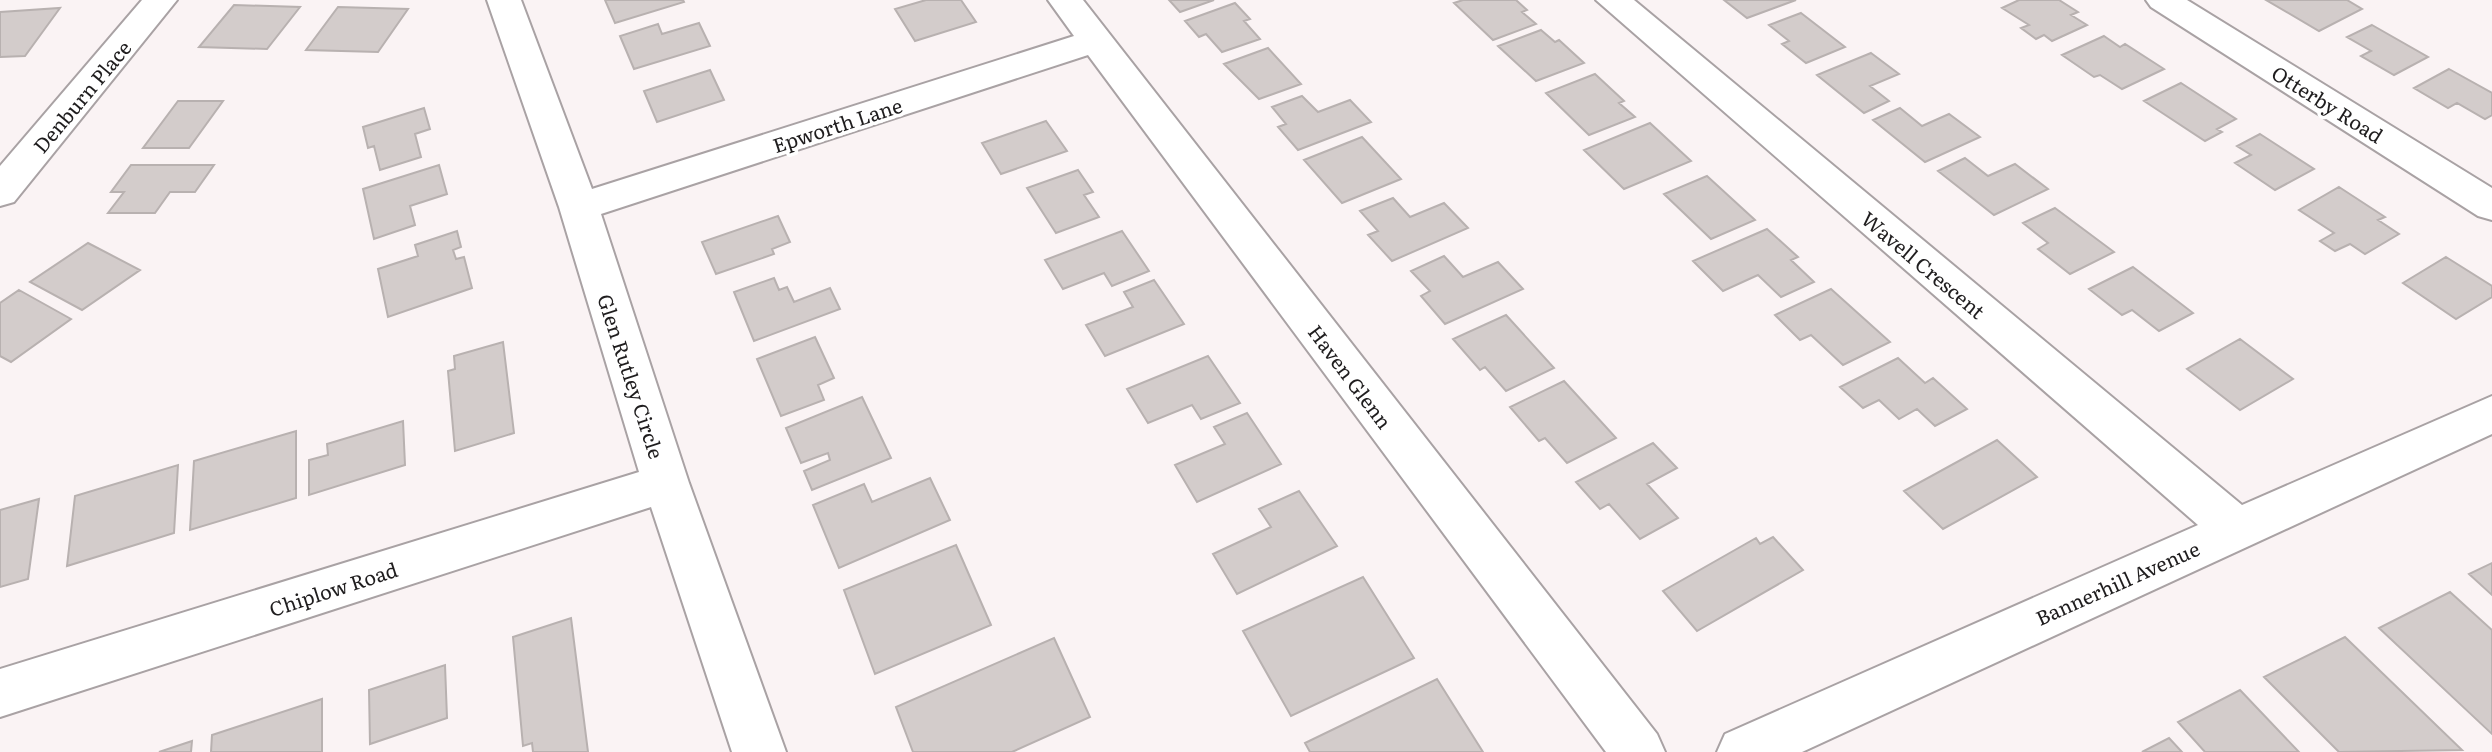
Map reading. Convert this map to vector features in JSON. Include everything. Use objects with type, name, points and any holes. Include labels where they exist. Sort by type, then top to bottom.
[{"type":"street","name":"Denburn Place","points":[[0,192],[160,0]]},
{"type":"street","name":"Glen Rutley Circle","points":[[504,0],[579,207],[666,483],[759,752]]},
{"type":"street","name":"Haven Glenn","points":[[1065,0],[1638,752]]},
{"type":"street","name":"Wavell Crescent","points":[[1613,0],[2235,528]]},
{"type":"street","name":"Otterby Road","points":[[2163,0],[2492,206]]},
{"type":"street","name":"Epworth Lane","points":[[579,207],[1095,41]]},
{"type":"street","name":"Bannerhill Avenue","points":[[1744,752],[2492,414]]},
{"type":"street","name":"Chiplow Road","points":[[0,693],[666,483]]},
{"type":"building","points":[[605,0],[683,0],[684,2],[615,23]]},
{"type":"building","points":[[926,0],[961,0],[976,22],[915,41],[895,9]]},
{"type":"building","points":[[1169,0],[1214,0],[1180,12]]},
{"type":"building","points":[[1463,0],[1516,0],[1527,10],[1522,12],[1536,24],[1493,40],[1454,3]]},
{"type":"building","points":[[1724,0],[1796,0],[1747,18]]},
{"type":"building","points":[[2019,0],[2059,0],[2078,12],[2071,15],[2087,25],[2052,41],[2044,35],[2036,39],[2021,28],[2029,25],[2002,8]]},
{"type":"building","points":[[2266,0],[2347,0],[2362,9],[2319,31]]},
{"type":"building","points":[[1235,3],[1250,19],[1244,21],[1260,39],[1222,52],[1206,34],[1199,37],[1185,21]]},
{"type":"building","points":[[234,5],[300,7],[267,49],[199,47]]},
{"type":"building","points":[[338,7],[408,9],[378,52],[306,50]]},
{"type":"building","points":[[60,8],[25,56],[0,57],[0,12]]},
{"type":"building","points":[[1801,13],[1845,47],[1806,63],[1782,44],[1789,41],[1769,25]]},
{"type":"building","points":[[699,23],[710,46],[634,69],[620,36],[658,24],[662,34]]},
{"type":"building","points":[[2372,25],[2428,57],[2394,75],[2361,56],[2371,51],[2347,37]]},
{"type":"building","points":[[1541,30],[1555,42],[1559,40],[1584,63],[1536,81],[1498,46]]},
{"type":"building","points":[[2104,36],[2120,47],[2125,44],[2164,69],[2122,89],[2100,75],[2094,77],[2062,55]]},
{"type":"building","points":[[1268,48],[1301,84],[1259,99],[1224,64]]},
{"type":"building","points":[[1871,53],[1899,74],[1870,86],[1889,101],[1864,113],[1817,75]]},
{"type":"building","points":[[2449,69],[2492,93],[2492,115],[2485,119],[2457,103],[2448,108],[2414,88]]},
{"type":"building","points":[[710,70],[724,100],[657,122],[644,91]]},
{"type":"building","points":[[1595,74],[1624,101],[1619,103],[1635,117],[1589,135],[1546,93]]},
{"type":"building","points":[[2181,83],[2236,119],[2217,129],[2222,132],[2205,141],[2144,101]]},
{"type":"building","points":[[1302,96],[1318,112],[1350,100],[1371,122],[1298,150],[1278,127],[1286,124],[1272,107]]},
{"type":"building","points":[[178,101],[223,101],[189,148],[143,148]]},
{"type":"building","points":[[424,108],[430,129],[415,134],[421,157],[380,170],[374,146],[368,148],[363,127]]},
{"type":"building","points":[[1900,108],[1922,126],[1949,114],[1980,137],[1925,162],[1873,120]]},
{"type":"building","points":[[1046,121],[1067,151],[1001,174],[982,143]]},
{"type":"building","points":[[1650,123],[1691,161],[1624,189],[1584,150]]},
{"type":"building","points":[[2260,134],[2314,169],[2275,190],[2235,163],[2251,155],[2237,146]]},
{"type":"building","points":[[1362,137],[1401,179],[1342,203],[1304,160]]},
{"type":"building","points":[[1965,158],[1988,176],[2015,164],[2048,189],[1994,215],[1938,171]]},
{"type":"building","points":[[131,165],[214,165],[195,192],[170,192],[155,213],[108,213],[124,192],[111,192]]},
{"type":"building","points":[[439,165],[447,194],[410,206],[415,225],[374,239],[363,189]]},
{"type":"building","points":[[1078,170],[1093,192],[1084,195],[1099,217],[1056,233],[1027,188]]},
{"type":"building","points":[[1707,176],[1755,220],[1711,239],[1664,194]]},
{"type":"building","points":[[2339,187],[2385,217],[2378,220],[2399,234],[2365,254],[2350,244],[2335,251],[2320,241],[2334,233],[2299,210]]},
{"type":"building","points":[[1393,198],[1410,217],[1444,203],[1468,228],[1392,261],[1368,235],[1378,231],[1360,211]]},
{"type":"building","points":[[2055,208],[2114,252],[2070,274],[2038,249],[2048,243],[2023,223]]},
{"type":"building","points":[[778,216],[790,242],[772,249],[774,254],[716,274],[702,242]]},
{"type":"building","points":[[1767,229],[1798,257],[1791,260],[1814,282],[1781,297],[1758,275],[1723,291],[1693,261]]},
{"type":"building","points":[[457,231],[461,247],[453,250],[456,259],[464,257],[472,288],[388,317],[378,269],[418,256],[415,245]]},
{"type":"building","points":[[1122,231],[1149,271],[1112,286],[1104,273],[1063,289],[1045,260]]},
{"type":"building","points":[[88,243],[140,270],[82,310],[30,282]]},
{"type":"building","points":[[1444,256],[1463,277],[1498,262],[1523,289],[1445,324],[1421,296],[1430,291],[1411,271]]},
{"type":"building","points":[[2446,257],[2492,286],[2492,297],[2456,319],[2403,283]]},
{"type":"building","points":[[2133,267],[2193,313],[2159,331],[2132,310],[2122,315],[2089,289]]},
{"type":"building","points":[[774,278],[779,290],[787,287],[794,302],[830,288],[840,309],[754,341],[734,292]]},
{"type":"building","points":[[1154,280],[1184,324],[1105,356],[1086,325],[1133,307],[1124,292]]},
{"type":"building","points":[[1831,289],[1890,342],[1843,365],[1811,335],[1800,340],[1775,315]]},
{"type":"building","points":[[19,290],[71,319],[11,362],[0,356],[0,303]]},
{"type":"building","points":[[1506,315],[1554,368],[1506,391],[1485,367],[1480,370],[1453,339]]},
{"type":"building","points":[[815,337],[834,378],[818,385],[824,400],[781,416],[757,359]]},
{"type":"building","points":[[2240,339],[2293,379],[2240,410],[2187,369]]},
{"type":"building","points":[[503,342],[514,433],[455,451],[448,371],[455,369],[454,356]]},
{"type":"building","points":[[1208,356],[1240,403],[1201,419],[1192,405],[1148,423],[1127,389]]},
{"type":"building","points":[[1898,358],[1925,383],[1933,378],[1967,409],[1935,426],[1917,409],[1899,419],[1879,400],[1863,408],[1840,387]]},
{"type":"building","points":[[1564,381],[1616,438],[1567,463],[1545,438],[1539,441],[1510,407]]},
{"type":"building","points":[[862,397],[891,458],[812,490],[804,471],[830,460],[828,453],[801,463],[786,428]]},
{"type":"building","points":[[1247,413],[1281,464],[1197,502],[1175,465],[1225,444],[1214,427]]},
{"type":"building","points":[[403,421],[405,465],[309,495],[309,460],[328,455],[327,444]]},
{"type":"building","points":[[296,431],[296,498],[190,530],[194,461]]},
{"type":"building","points":[[1997,440],[2037,477],[1943,529],[1904,491]]},
{"type":"building","points":[[1653,443],[1677,468],[1647,484],[1678,518],[1640,539],[1609,504],[1600,509],[1576,482]]},
{"type":"building","points":[[178,465],[174,533],[67,566],[75,496]]},
{"type":"building","points":[[930,478],[950,520],[839,568],[813,505],[864,484],[872,502]]},
{"type":"building","points":[[1299,491],[1337,546],[1237,594],[1213,554],[1271,527],[1259,509]]},
{"type":"building","points":[[39,499],[28,579],[0,587],[0,510]]},
{"type":"building","points":[[1773,537],[1803,570],[1697,631],[1663,591],[1756,538],[1760,544]]},
{"type":"building","points":[[956,545],[991,625],[875,674],[844,590]]},
{"type":"building","points":[[2492,563],[2492,595],[2469,574]]},
{"type":"building","points":[[1363,577],[1414,658],[1291,716],[1243,631]]},
{"type":"building","points":[[2450,592],[2492,630],[2492,734],[2379,628]]},
{"type":"building","points":[[571,618],[588,752],[533,752],[532,743],[523,746],[513,637]]},
{"type":"building","points":[[2345,637],[2462,750],[2339,752],[2264,677]]},
{"type":"building","points":[[1054,638],[1090,717],[1012,752],[913,752],[896,707]]},
{"type":"building","points":[[445,665],[447,718],[370,744],[369,690]]},
{"type":"building","points":[[1437,679],[1483,752],[1310,752],[1305,743]]},
{"type":"building","points":[[2240,690],[2299,752],[2205,752],[2178,722]]},
{"type":"building","points":[[322,699],[322,752],[211,752],[212,735]]},
{"type":"building","points":[[2169,738],[2182,752],[2142,752]]},
{"type":"building","points":[[192,741],[191,752],[159,752]]}]
